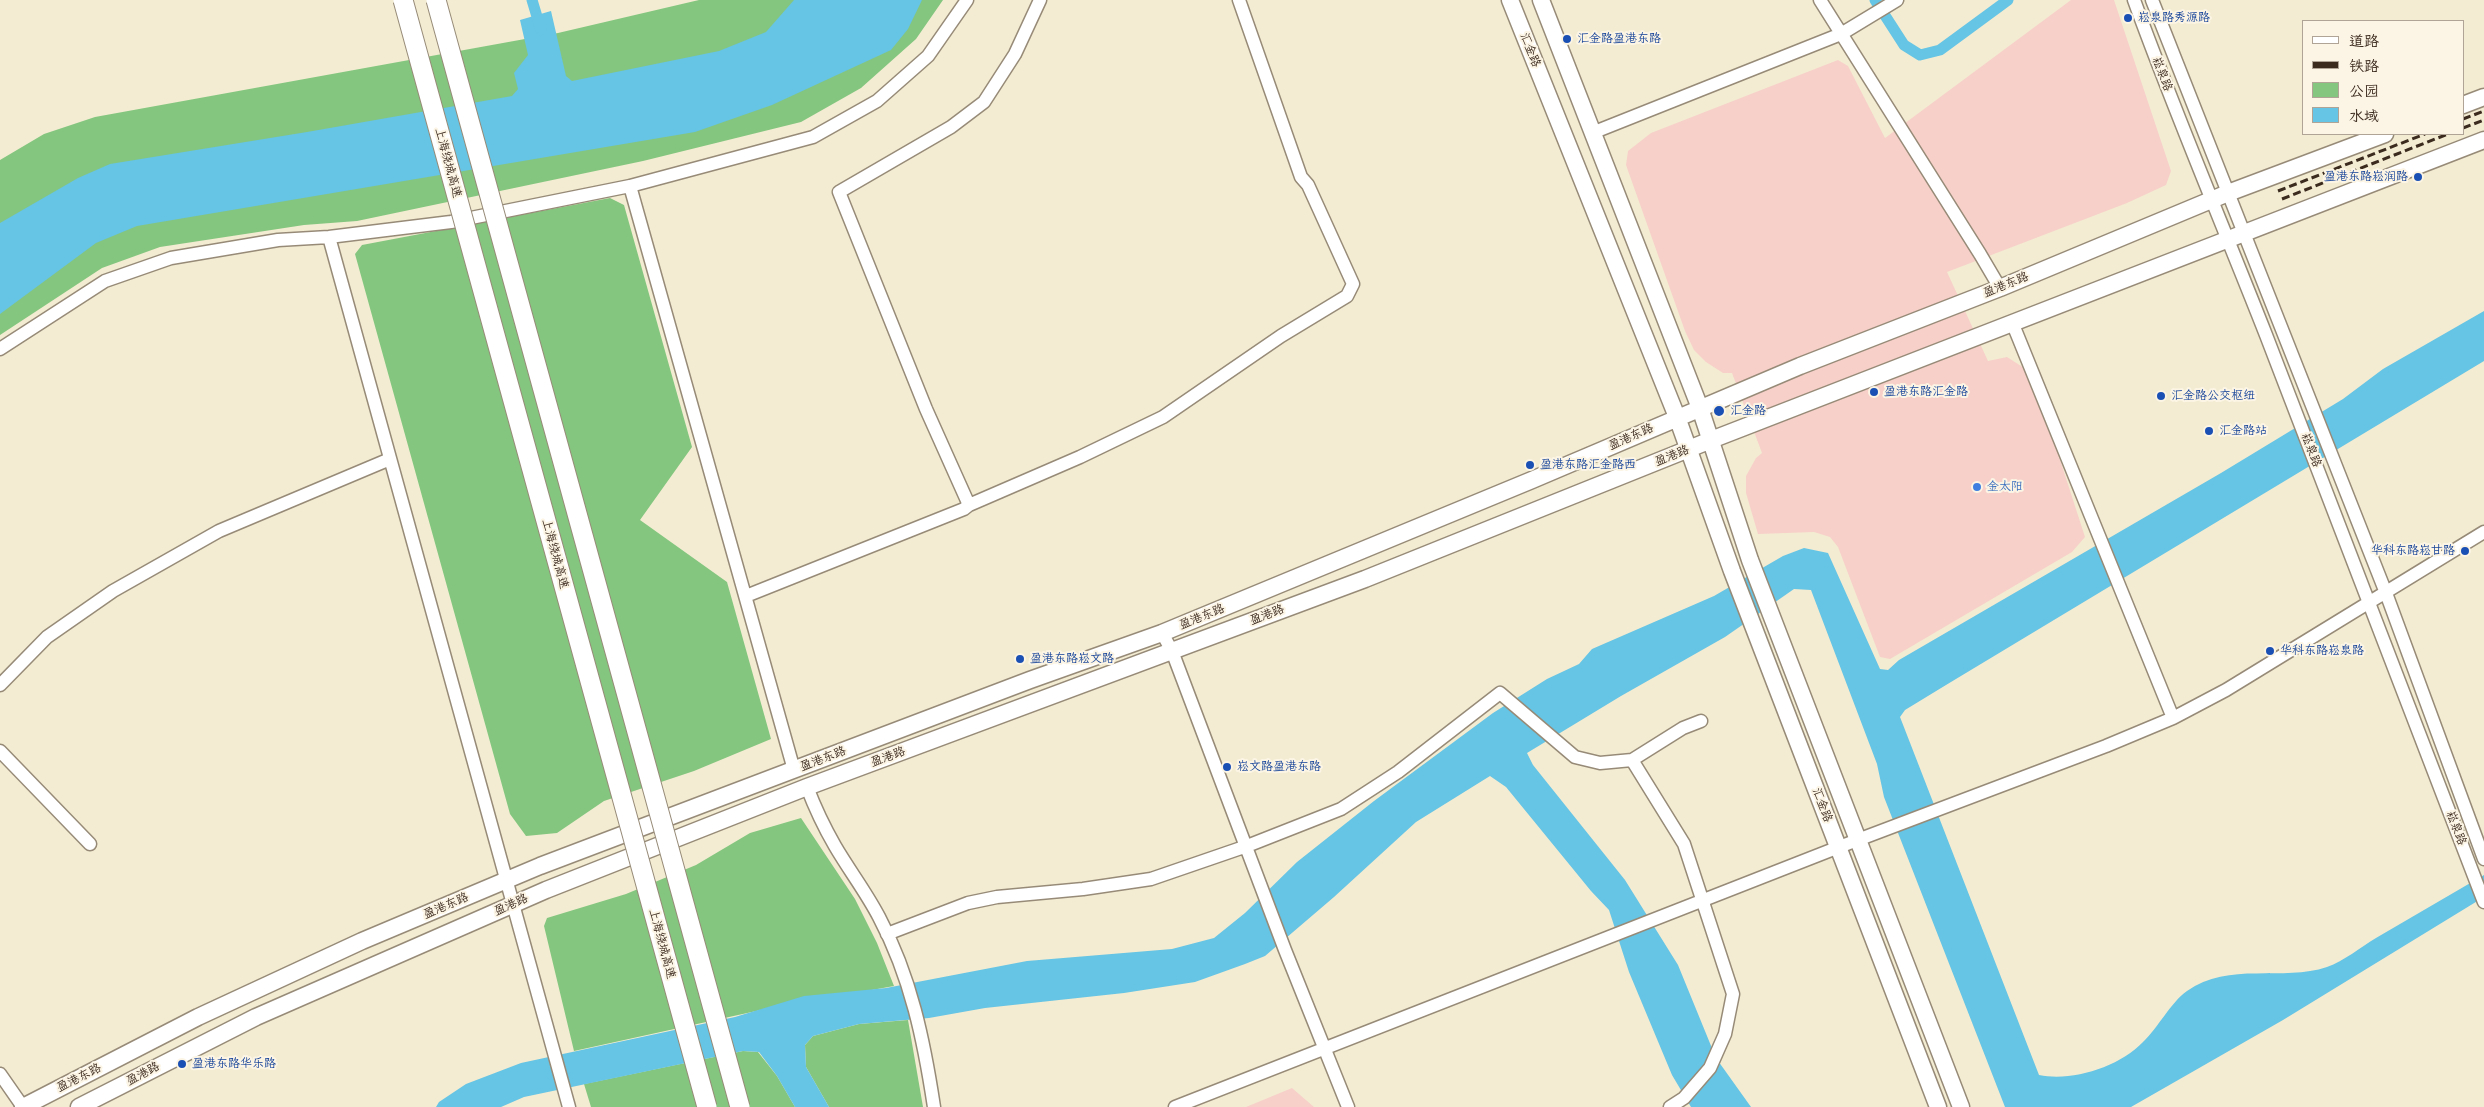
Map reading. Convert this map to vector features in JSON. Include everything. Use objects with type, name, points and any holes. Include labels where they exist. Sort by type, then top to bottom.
[{"type":"highway","name":"上海绕城高速","points":[[403,0],[707,1107]]},
{"type":"highway","points":[[436,0],[740,1107]]},
{"type":"main road","name":"汇金路","points":[[1510,0],[1677,417],[1755,632],[1938,1107]]},
{"type":"main road","name":"汇金路","points":[[1541,0],[1700,408],[1750,560],[1772,619],[1961,1107]]},
{"type":"main road","points":[[2464,105],[2484,97]]},
{"type":"main road","name":"盈港东路","points":[[23,1107],[198,1017],[362,941],[507,881],[1030,680],[1162,633],[1532,480],[1800,366],[2000,288],[2228,193],[2382,135]]},
{"type":"main road","points":[[1711,440],[2484,140]]},
{"type":"main road","name":"盈港路","points":[[79,1107],[256,1016],[513,905],[807,788],[1365,578],[1711,440]]},
{"type":"street","points":[[0,349],[105,282],[171,258],[278,240],[329,237],[451,222],[630,186],[813,137],[877,101],[928,56],[967,0]]},
{"type":"street","points":[[969,505],[926,410],[839,192],[951,127],[984,102],[1015,54],[1040,0]]},
{"type":"street","points":[[746,596],[964,509],[969,505],[1080,457],[1163,417],[1281,336],[1347,296],[1353,284],[1308,185],[1301,177],[1239,0]]},
{"type":"street","points":[[1820,0],[2000,288]]},
{"type":"street","points":[[1592,133],[1841,34],[1897,0]]},
{"type":"street","name":"崧泉路","points":[[2134,0],[2370,603],[2484,902]]},
{"type":"street","name":"崧泉路","points":[[2152,0],[2386,593],[2484,859]]},
{"type":"street","points":[[630,186],[794,770]]},
{"type":"street","points":[[329,237],[567,1102]]},
{"type":"street","points":[[2012,322],[2173,718]]},
{"type":"street","points":[[0,685],[47,637],[113,591],[219,531],[390,459]]},
{"type":"street","points":[[1175,1107],[1324,1047],[1943,806],[2106,746],[2173,718],[2226,690],[2484,532]]},
{"type":"street","points":[[1162,633],[1172,651],[1265,899],[1348,1107]]},
{"type":"street","points":[[888,934],[968,903],[997,897],[1084,889],[1151,879],[1245,846],[1341,809],[1398,772],[1500,693],[1575,756],[1600,763],[1632,760],[1683,728],[1701,721]]},
{"type":"street","points":[[0,751],[90,844]]},
{"type":"street","points":[[1632,760],[1684,844],[1733,994],[1725,1034],[1710,1068],[1684,1098],[1670,1107]]},
{"type":"street","points":[[807,788],[835,847],[862,887],[888,934],[907,978],[920,1026],[934,1107]]},
{"type":"street","points":[[0,1074],[23,1107]]},
{"type":"shaded area","points":[[2071,0],[2114,0],[2171,171],[2166,185],[2127,203],[1947,272],[1988,361],[2007,357],[2032,373],[2085,537],[2072,552],[1890,659],[1880,657],[1838,547],[1830,537],[1814,532],[1758,534],[1746,493],[1746,476],[1756,458],[1762,453],[1732,373],[1723,373],[1706,362],[1694,350],[1685,331],[1626,165],[1628,151],[1651,133],[1838,60],[1848,66],[1885,138]]},
{"type":"shaded area","points":[[1292,1088],[1314,1107],[1246,1107]]},
{"type":"green space","points":[[699,0],[943,0],[916,39],[861,88],[801,122],[643,161],[357,221],[304,225],[160,247],[102,268],[0,335],[0,160],[44,134],[95,117],[558,33]]},
{"type":"green space","points":[[610,198],[624,205],[692,447],[640,520],[727,582],[771,739],[694,771],[604,801],[557,833],[526,836],[510,814],[355,254],[362,245]]},
{"type":"green space","points":[[801,818],[855,899],[877,943],[894,986],[761,1010],[574,1051],[544,926],[547,918],[626,894],[696,865],[750,833]]},
{"type":"green space","points":[[908,1020],[923,1107],[829,1107],[806,1067],[805,1045],[813,1036],[859,1024]]},
{"type":"green space","points":[[743,1051],[758,1052],[777,1076],[795,1107],[591,1107],[584,1084]]},
{"type":"water","points":[[794,0],[922,0],[908,29],[891,50],[772,105],[695,132],[137,226],[96,243],[0,314],[0,223],[78,178],[110,164],[512,96],[518,89],[514,73],[528,55],[520,20],[551,11],[566,76],[572,81],[719,51],[766,32]]},
{"type":"water","points":[[2484,311],[2484,361],[1946,685],[1905,710],[1900,717],[2039,1075],[2052,1077],[2080,1074],[2121,1059],[2149,1036],[2181,996],[2203,982],[2238,974],[2292,973],[2327,967],[2346,958],[2376,938],[2484,875],[2484,897],[2283,1020],[2131,1107],[2005,1107],[1884,797],[1877,764],[1811,590],[1794,589],[1725,637],[1621,696],[1527,753],[1533,765],[1625,880],[1678,965],[1716,1058],[1751,1107],[1691,1107],[1672,1075],[1629,972],[1609,910],[1591,891],[1506,787],[1490,776],[1416,822],[1334,897],[1265,956],[1245,964],[1195,982],[1124,993],[985,1008],[929,1018],[859,1024],[813,1036],[805,1045],[806,1067],[829,1107],[795,1107],[777,1076],[759,1052],[743,1051],[524,1097],[501,1107],[436,1107],[439,1102],[466,1084],[521,1063],[735,1017],[804,996],[886,988],[1027,961],[1172,949],[1214,938],[1245,913],[1297,862],[1374,801],[1493,713],[1547,679],[1579,664],[1592,649],[1714,596],[1783,556],[1804,548],[1828,553],[1880,669],[1888,670],[1899,660],[2221,473],[2343,399],[2383,369]]},
{"type":"waterway","points":[[532,0],[541,30]]},
{"type":"waterway","points":[[1875,0],[1904,45],[1920,55],[1940,50],[2008,0]]},
{"type":"railway","points":[[2464,119],[2484,111]]},
{"type":"railway","points":[[2464,128],[2484,120]]},
{"type":"railway","points":[[2278,191],[2422,135]]},
{"type":"railway","points":[[2282,199],[2445,135]]},
{"type":"place","name":"崧泉路秀源路","points":[[2128,18]]},
{"type":"place","name":"汇金路盈港东路","points":[[1567,39]]},
{"type":"place","name":"盈港东路崧润路","points":[[2418,177]]},
{"type":"place","name":"盈港东路汇金路","points":[[1874,392]]},
{"type":"place","name":"汇金路公交枢纽","points":[[2161,396]]},
{"type":"place","name":"汇金路","points":[[1719,411]]},
{"type":"place","name":"汇金路站","points":[[2209,431]]},
{"type":"place","name":"盈港东路汇金路西","points":[[1530,465]]},
{"type":"place","name":"金太阳","points":[[1977,487]]},
{"type":"place","name":"华科东路崧甘路","points":[[2465,551]]},
{"type":"place","name":"华科东路崧泉路","points":[[2270,651]]},
{"type":"place","name":"盈港东路崧文路","points":[[1020,659]]},
{"type":"place","name":"崧文路盈港东路","points":[[1227,767]]},
{"type":"place","name":"盈港东路华乐路","points":[[182,1064]]}]
